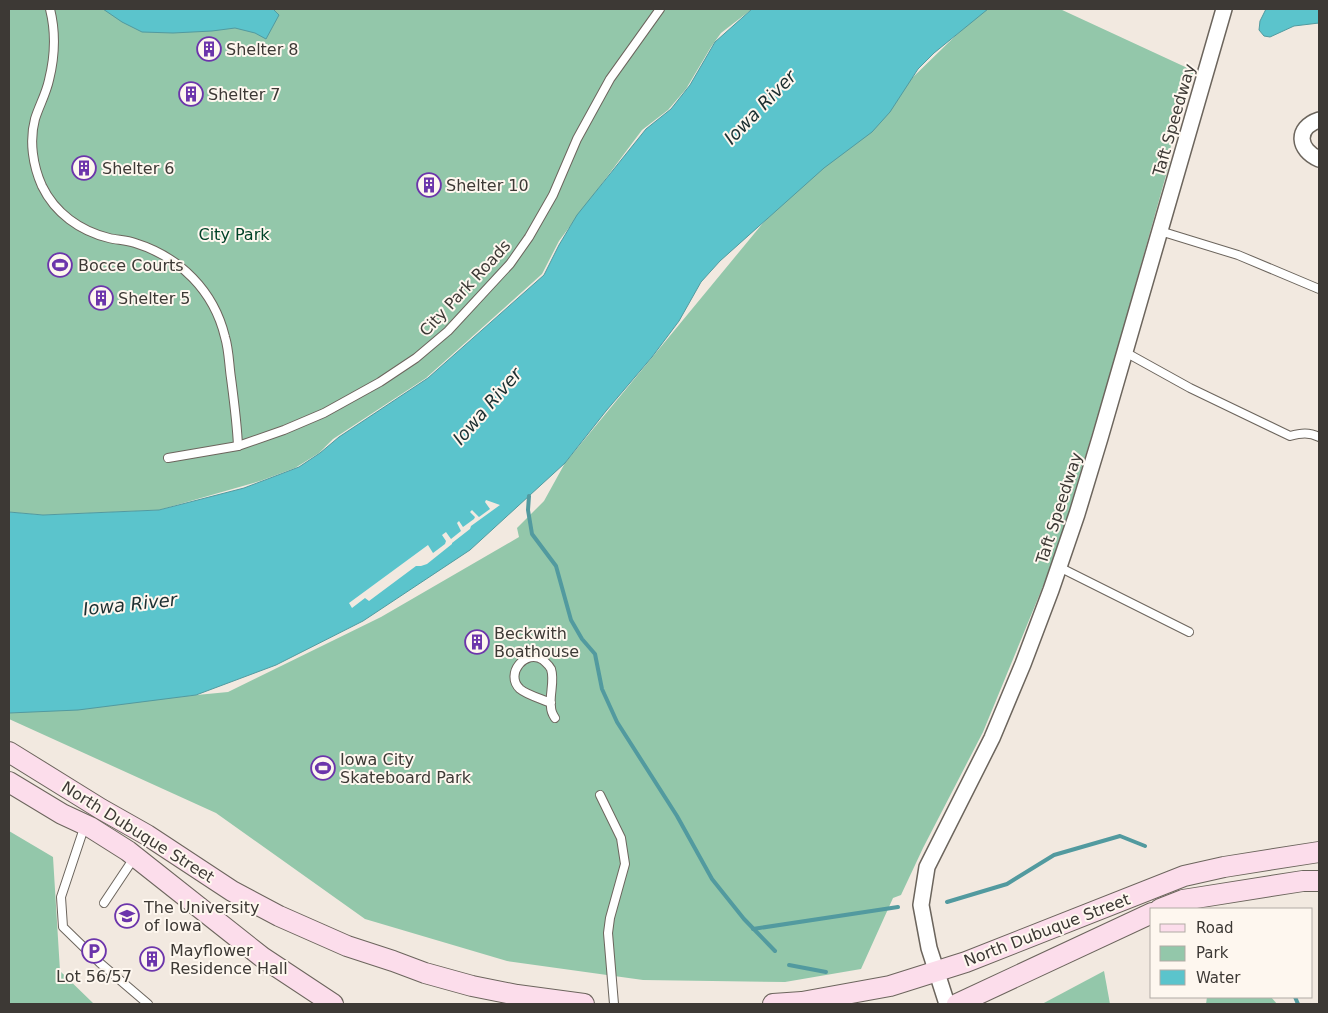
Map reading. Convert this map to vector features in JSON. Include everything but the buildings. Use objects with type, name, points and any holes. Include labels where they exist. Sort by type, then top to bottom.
[{"type":"main road","name":"North Dubuque Street","points":[[9,752],[101,809],[148,835],[232,891],[279,916],[347,946],[393,960],[425,973],[472,986],[517,995],[584,1004]]},
{"type":"main road","name":"North Dubuque Street","points":[[9,782],[135,856],[262,956],[333,1004]]},
{"type":"main road","name":"North Dubuque Street","points":[[773,1004],[802,1002],[890,986],[966,962],[1184,876],[1224,867],[1319,852]]},
{"type":"main road","points":[[1163,908],[1183,900],[1319,880]]},
{"type":"main road","name":"North Dubuque Street","points":[[957,1004],[1150,914]]},
{"type":"street","name":"Taft Speedway","points":[[947,1004],[929,948],[921,905],[927,867],[992,738],[1023,664],[1059,567],[1077,514],[1125,352],[1224,9]]},
{"type":"street","points":[[1319,120],[1307,126],[1303,132],[1302,141],[1304,148],[1310,155],[1319,159]]},
{"type":"lane","points":[[50,9],[53,22],[53,63],[49,83],[35,120],[32,137],[33,154],[43,187],[51,201],[62,214],[75,224],[99,235],[133,242],[153,249],[172,260],[203,289],[217,312],[226,338],[237,420],[238,446]]},
{"type":"lane","name":"City Park Roads","points":[[168,458],[238,446],[284,430],[343,403],[380,382],[416,358],[448,331],[510,264],[529,236],[553,195],[577,139],[610,79],[660,9]]},
{"type":"lane","points":[[1160,231],[1238,255],[1319,289]]},
{"type":"lane","points":[[1125,352],[1190,388],[1290,436],[1312,434],[1319,437]]},
{"type":"lane","points":[[1059,567],[1189,632]]},
{"type":"lane","points":[[551,703],[520,689],[514,675],[522,660],[528,657],[541,658],[549,666],[552,678],[551,703],[554,718]]},
{"type":"lane","points":[[600,795],[621,838],[625,864],[610,918],[608,933],[614,1004]]},
{"type":"lane","points":[[84,825],[60,897],[63,927],[100,963],[148,1004]]},
{"type":"lane","points":[[104,903],[135,856]]},
{"type":"green space","name":"City Park","points":[[9,9],[752,9],[721,33],[686,89],[668,110],[642,130],[559,241],[542,274],[426,378],[333,439],[319,453],[295,468],[260,481],[159,510],[43,515],[9,512]]},
{"type":"green space","points":[[983,9],[1060,9],[1194,71],[1167,159],[1170,161],[1110,375],[1055,557],[983,732],[901,895],[893,898],[861,969],[785,982],[643,980],[507,961],[365,919],[216,813],[9,719],[9,713],[228,692],[381,617],[519,537],[517,528],[544,501],[565,463],[763,223]]},
{"type":"green space","points":[[9,831],[53,857],[60,971],[94,1004],[9,1004]]},
{"type":"green space","points":[[1104,971],[1110,1004],[1042,1004]]},
{"type":"green space","points":[[1207,998],[1272,998],[1277,1004],[1206,1004]]},
{"type":"water","points":[[103,9],[273,9],[279,15],[266,39],[255,33],[235,28],[173,33],[142,32],[122,22]]},
{"type":"water","name":"Iowa River","points":[[752,9],[988,9],[934,53],[918,69],[890,112],[872,132],[824,168],[720,261],[701,282],[679,321],[652,357],[565,463],[470,550],[363,621],[276,665],[196,695],[78,710],[9,713],[9,512],[43,515],[159,510],[244,488],[299,467],[320,453],[339,437],[428,378],[544,275],[577,215],[646,129],[671,109],[690,85],[715,42]]},
{"type":"water","points":[[1266,9],[1319,9],[1319,23],[1294,26],[1270,37],[1264,36],[1259,30],[1260,21]]},
{"type":"pier","points":[[486,500],[500,505],[471,526],[470,529],[427,564],[416,566],[369,601],[365,598],[352,608],[349,603],[428,545],[433,553],[445,544],[446,541],[442,535],[446,532],[451,539],[461,531],[457,523],[459,521],[463,527],[474,519],[475,517],[470,512],[472,510],[479,517],[490,509],[485,502]]},
{"type":"waterway","points":[[529,496],[528,510],[532,534],[556,566],[571,620],[582,639],[595,654],[602,689],[617,722],[677,816],[712,879],[744,919],[775,951]]},
{"type":"waterway","points":[[947,902],[1007,884],[1054,855],[1120,836],[1145,846]]},
{"type":"waterway","points":[[753,929],[898,907]]},
{"type":"waterway","points":[[789,965],[826,972]]},
{"type":"waterway","points":[[1295,998],[1298,1004]]},
{"type":"place","name":"Shelter 8","points":[[209,49]]},
{"type":"place","name":"Shelter 7","points":[[191,94]]},
{"type":"place","name":"Shelter 6","points":[[84,168]]},
{"type":"place","name":"Shelter 10","points":[[429,185]]},
{"type":"place","name":"Bocce Courts","points":[[60,265]]},
{"type":"place","name":"Shelter 5","points":[[101,298]]},
{"type":"place","name":"Beckwith Boathouse","points":[[477,642]]},
{"type":"place","name":"Iowa City Skateboard Park","points":[[323,768]]},
{"type":"place","name":"The University of Iowa","points":[[127,916]]},
{"type":"place","name":"Lot 56/57","points":[[94,951]]},
{"type":"place","name":"Mayflower Residence Hall","points":[[152,959]]}]
